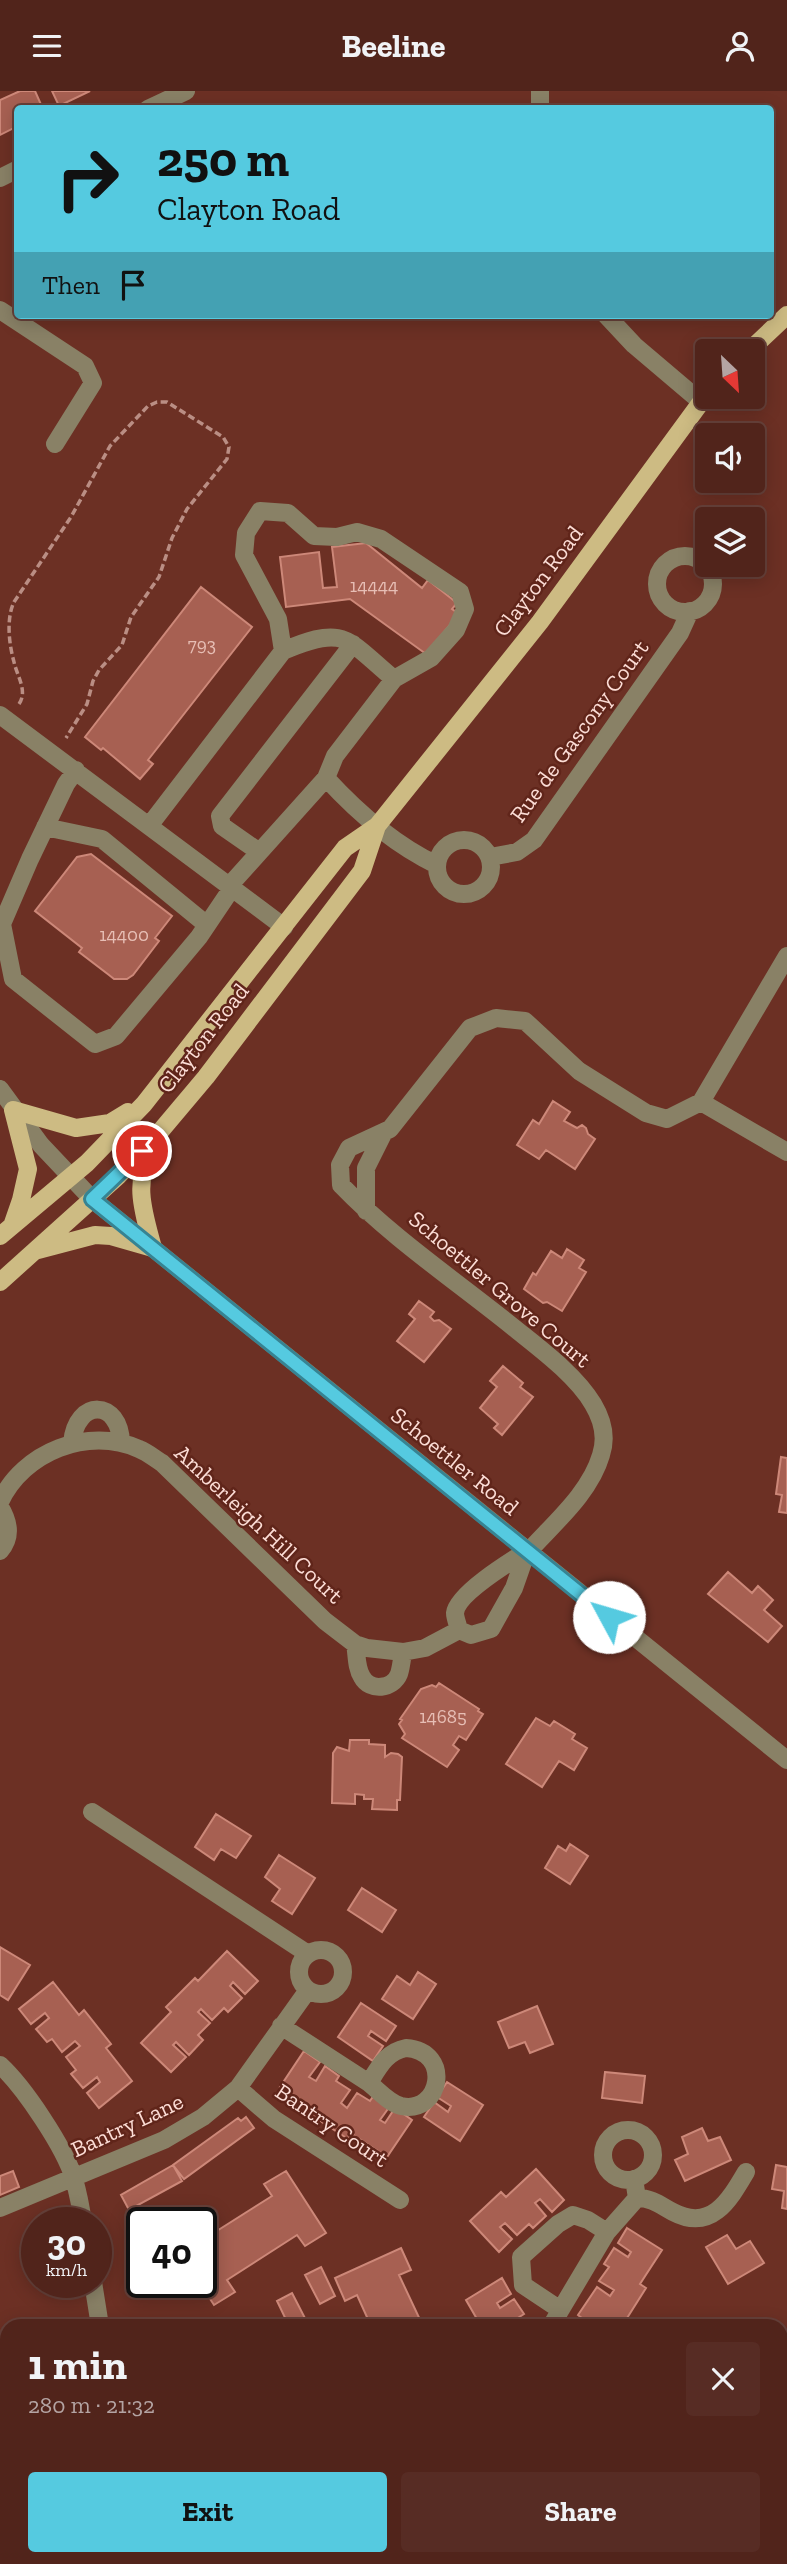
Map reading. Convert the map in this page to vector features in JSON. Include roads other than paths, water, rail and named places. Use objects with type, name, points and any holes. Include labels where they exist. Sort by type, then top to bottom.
[{"type":"main road","points":[[762,339],[787,315]]},
{"type":"main road","name":"Clayton Road","points":[[6,1231],[71,1178],[144,1104],[345,848],[377,826],[540,622],[695,409]]},
{"type":"main road","name":"Clayton Road","points":[[0,1282],[158,1135],[206,1077],[362,871],[377,826]]},
{"type":"main road","points":[[6,1231],[21,1200],[28,1170],[13,1110],[76,1128],[110,1123],[144,1104]]},
{"type":"main road","points":[[153,1248],[142,1204],[141,1188],[144,1163],[158,1135]]},
{"type":"main road","points":[[35,1251],[95,1235],[111,1235],[153,1248]]},
{"type":"street","points":[[156,105],[186,91]]},
{"type":"street","points":[[0,310],[85,366],[93,383],[55,444]]},
{"type":"street","points":[[610,319],[634,345],[695,390]]},
{"type":"street","points":[[76,770],[45,827],[2,924],[13,979],[95,1044],[116,1036],[207,925],[230,887],[258,851],[326,778],[335,756],[394,679],[431,658],[456,630],[465,609],[460,592],[381,539],[357,533],[338,537],[314,536],[289,513],[260,511],[246,533],[244,555],[278,619],[283,650]]},
{"type":"street","name":"Rue de Gascony Court","points":[[490,857],[517,852],[534,840],[680,633],[690,611]]},
{"type":"street","points":[[149,825],[283,650],[312,638],[334,635],[353,644],[394,679]]},
{"type":"street","points":[[258,851],[222,826],[220,816],[353,644]]},
{"type":"street","points":[[0,715],[284,927]]},
{"type":"street","points":[[326,778],[347,801],[411,853],[437,865]]},
{"type":"street","points":[[45,827],[102,839],[207,925]]},
{"type":"street","points":[[461,840],[478,843],[490,857],[491,874],[487,883],[473,893],[455,893],[447,888],[438,873],[437,865],[445,848],[461,840]]},
{"type":"street","points":[[787,956],[701,1101],[787,1152]]},
{"type":"street","name":"Schoettler Grove Court","points":[[528,1552],[582,1493],[601,1455],[603,1423],[593,1403],[579,1385],[540,1350],[366,1211],[341,1185],[340,1165],[349,1148],[390,1129],[470,1028],[496,1018],[525,1021],[579,1071],[646,1113],[667,1119],[701,1101]]},
{"type":"street","name":"Schoettler Road","points":[[0,1089],[13,1110],[92,1199],[787,1760]]},
{"type":"street","name":"Schoettler Grove Court","points":[[366,1211],[366,1168],[384,1132]]},
{"type":"street","points":[[72,1443],[78,1419],[89,1410],[97,1409],[110,1413],[115,1419],[121,1432],[121,1443]]},
{"type":"street","name":"Amberleigh Hill Court","points":[[0,1502],[17,1477],[40,1457],[72,1443],[103,1440],[139,1449],[162,1463],[325,1622],[355,1644],[403,1652],[425,1648],[459,1630],[471,1635],[491,1629],[514,1588],[528,1552]]},
{"type":"street","points":[[0,1507],[9,1529],[6,1544],[0,1551]]},
{"type":"street","points":[[459,1630],[455,1612],[460,1601],[501,1567],[528,1552]]},
{"type":"street","points":[[355,1644],[361,1677],[376,1687],[396,1680],[403,1652]]},
{"type":"street","points":[[92,1812],[308,1954]]},
{"type":"street","points":[[323,1950],[336,1955],[341,1962],[344,1976],[336,1989],[322,1995],[308,1990],[303,1985],[299,1972],[303,1959],[308,1954],[323,1950]]},
{"type":"street","name":"Bantry Lane","points":[[0,2208],[164,2140],[202,2117],[238,2088],[308,1990]]},
{"type":"street","points":[[281,2026],[369,2083]]},
{"type":"street","points":[[0,2065],[15,2079],[40,2116],[74,2177],[80,2207]]},
{"type":"street","name":"Bantry Court","points":[[238,2088],[274,2119],[400,2200]]},
{"type":"street","points":[[638,2197],[650,2198],[690,2219],[702,2219],[722,2207],[746,2172]]},
{"type":"street","points":[[634,2179],[638,2197]]},
{"type":"street","points":[[554,2319],[607,2232],[638,2197]]},
{"type":"street","points":[[559,2309],[523,2285],[521,2257],[558,2224],[573,2215],[588,2220],[607,2232]]},
{"type":"street","points":[[96,2298],[99,2319]]}]
